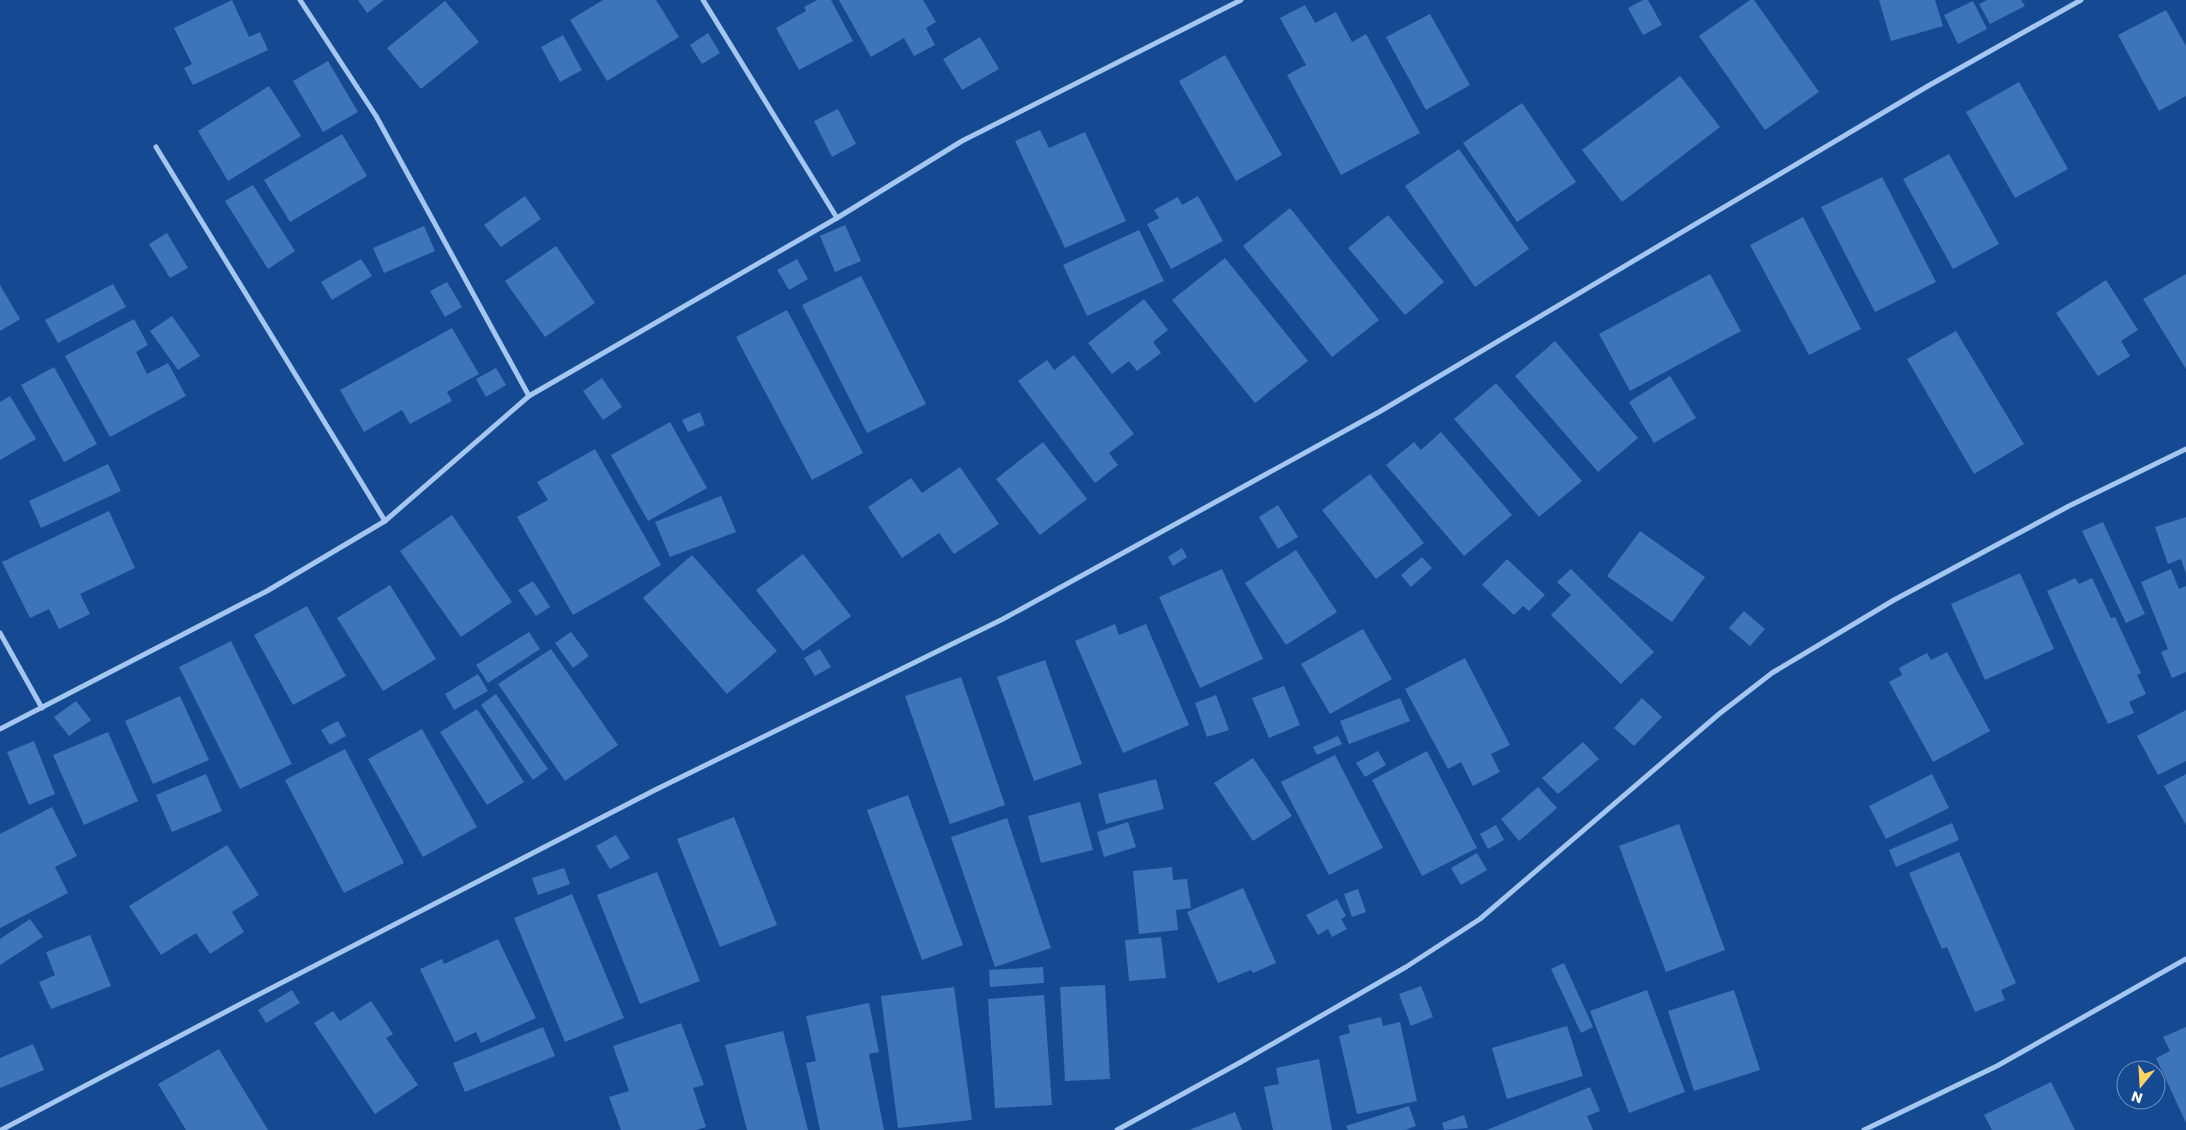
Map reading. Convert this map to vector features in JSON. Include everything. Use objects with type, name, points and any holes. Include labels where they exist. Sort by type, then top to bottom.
[{"type":"street","points":[[300,0],[376,116],[529,396]]},
{"type":"street","points":[[703,0],[837,218]]},
{"type":"street","points":[[0,729],[267,591],[384,521],[529,396],[837,218],[962,141],[1242,0]]},
{"type":"street","points":[[1,1130],[646,795],[1012,614],[1379,412],[1928,86],[2082,0]]},
{"type":"street","points":[[156,147],[384,521]]},
{"type":"street","points":[[1116,1130],[1241,1062],[1406,967],[1480,919],[1719,714],[1772,673],[1894,600],[2069,506],[2186,449]]},
{"type":"street","points":[[0,633],[42,708]]},
{"type":"street","points":[[1864,1130],[1997,1066],[2186,959]]},
{"type":"building","points":[[232,0],[249,37],[260,32],[268,50],[193,85],[184,68],[192,64],[174,28]]},
{"type":"building","points":[[358,0],[384,0],[367,13]]},
{"type":"building","points":[[603,0],[656,0],[679,37],[607,81],[570,20]]},
{"type":"building","points":[[817,0],[831,0],[853,41],[799,70],[776,28],[806,11],[804,7]]},
{"type":"building","points":[[839,0],[923,0],[936,22],[926,28],[935,45],[914,56],[904,38],[871,57]]},
{"type":"building","points":[[1643,0],[1648,0],[1662,25],[1643,35],[1628,8]]},
{"type":"building","points":[[1750,0],[1754,0],[1819,92],[1765,130],[1699,36]]},
{"type":"building","points":[[1879,0],[1935,0],[1943,26],[1891,41]]},
{"type":"building","points":[[1987,0],[2021,0],[2025,6],[1990,24],[1979,4]]},
{"type":"building","points":[[445,1],[479,42],[421,89],[387,48]]},
{"type":"building","points":[[1973,1],[1987,29],[1958,44],[1944,15]]},
{"type":"building","points":[[1305,5],[1315,23],[1336,12],[1352,42],[1366,34],[1420,133],[1341,175],[1287,75],[1306,65],[1280,18]]},
{"type":"building","points":[[2166,10],[2186,46],[2186,96],[2159,111],[2118,35]]},
{"type":"building","points":[[1430,14],[1470,85],[1426,110],[1386,37]]},
{"type":"building","points":[[708,33],[720,53],[702,64],[690,45]]},
{"type":"building","points":[[563,35],[582,70],[560,82],[541,47]]},
{"type":"building","points":[[980,37],[999,69],[962,90],[943,59]]},
{"type":"building","points":[[1225,55],[1282,155],[1236,181],[1179,81]]},
{"type":"building","points":[[328,61],[358,112],[323,132],[293,81]]},
{"type":"building","points":[[1680,76],[1720,127],[1622,202],[1582,150]]},
{"type":"building","points":[[2019,82],[2068,169],[2015,198],[1966,112]]},
{"type":"building","points":[[269,86],[301,136],[228,181],[198,131]]},
{"type":"building","points":[[1522,103],[1576,182],[1517,222],[1463,143]]},
{"type":"building","points":[[838,109],[856,144],[832,157],[814,121]]},
{"type":"building","points":[[1040,130],[1049,148],[1085,132],[1126,221],[1065,248],[1015,141]]},
{"type":"building","points":[[342,134],[367,176],[290,222],[264,180]]},
{"type":"building","points":[[1459,149],[1529,249],[1475,287],[1405,186]]},
{"type":"building","points":[[1949,154],[1999,244],[1953,269],[1903,179]]},
{"type":"building","points":[[1882,177],[1936,282],[1875,312],[1821,207]]},
{"type":"building","points":[[253,185],[295,251],[268,269],[225,201]]},
{"type":"building","points":[[525,196],[541,219],[501,247],[484,225]]},
{"type":"building","points":[[1198,196],[1223,241],[1171,269],[1147,224],[1159,218],[1154,210],[1178,197],[1182,205]]},
{"type":"building","points":[[1290,208],[1379,320],[1332,357],[1243,246]]},
{"type":"building","points":[[1388,215],[1444,282],[1405,315],[1348,248]]},
{"type":"building","points":[[1803,217],[1861,329],[1809,355],[1750,245]]},
{"type":"building","points":[[845,225],[861,261],[835,272],[820,236]]},
{"type":"building","points":[[424,226],[435,251],[384,273],[373,248]]},
{"type":"building","points":[[1139,230],[1164,281],[1087,316],[1063,265]]},
{"type":"building","points":[[167,233],[188,268],[170,278],[149,244]]},
{"type":"building","points":[[556,246],[595,303],[545,337],[505,281]]},
{"type":"building","points":[[1225,258],[1308,361],[1255,403],[1172,300]]},
{"type":"building","points":[[361,259],[372,276],[332,300],[321,282]]},
{"type":"building","points":[[797,259],[808,279],[789,290],[777,270]]},
{"type":"building","points":[[1710,274],[1741,331],[1630,391],[1599,334]]},
{"type":"building","points":[[2186,274],[2186,369],[2143,299]]},
{"type":"building","points":[[861,276],[926,404],[867,433],[802,305]]},
{"type":"building","points":[[2106,280],[2138,330],[2121,341],[2130,356],[2098,376],[2056,313]]},
{"type":"building","points":[[447,282],[462,307],[445,317],[430,291]]},
{"type":"building","points":[[113,284],[126,307],[58,343],[45,320]]},
{"type":"building","points":[[0,285],[20,319],[0,331]]},
{"type":"building","points":[[1144,299],[1168,330],[1153,342],[1161,353],[1137,371],[1129,361],[1112,374],[1088,343]]},
{"type":"building","points":[[787,310],[863,453],[812,480],[736,337]]},
{"type":"building","points":[[172,316],[200,356],[178,370],[150,331]]},
{"type":"building","points":[[134,319],[148,345],[136,352],[147,374],[168,363],[186,396],[110,437],[65,356]]},
{"type":"building","points":[[452,328],[479,374],[447,392],[452,401],[410,424],[402,410],[364,432],[340,390]]},
{"type":"building","points":[[1956,331],[2024,444],[1974,474],[1907,359]]},
{"type":"building","points":[[1555,341],[1638,438],[1598,472],[1515,376]]},
{"type":"building","points":[[1074,355],[1134,434],[1109,453],[1118,465],[1095,483],[1018,381],[1047,360],[1054,370]]},
{"type":"building","points":[[54,367],[97,444],[64,462],[21,385]]},
{"type":"building","points":[[496,368],[506,385],[486,397],[476,379]]},
{"type":"building","points":[[1670,376],[1696,418],[1654,443],[1629,402]]},
{"type":"building","points":[[602,378],[622,407],[603,420],[583,391]]},
{"type":"building","points":[[1496,383],[1582,481],[1539,517],[1454,419]]},
{"type":"building","points":[[10,396],[36,439],[0,460],[0,402]]},
{"type":"building","points":[[700,412],[705,425],[688,432],[682,420]]},
{"type":"building","points":[[670,422],[707,488],[648,521],[611,455]]},
{"type":"building","points":[[1441,432],[1512,515],[1464,556],[1386,465],[1414,442],[1421,450]]},
{"type":"building","points":[[1043,442],[1087,499],[1040,535],[996,479]]},
{"type":"building","points":[[595,449],[661,565],[573,615],[517,517],[548,500],[537,482]]},
{"type":"building","points":[[108,464],[121,491],[41,528],[29,501]]},
{"type":"building","points":[[960,467],[999,524],[954,554],[939,533],[902,558],[868,507],[911,478],[922,493]]},
{"type":"building","points":[[1370,474],[1424,543],[1376,579],[1322,510]]},
{"type":"building","points":[[721,496],[736,532],[670,557],[655,522]]},
{"type":"building","points":[[1278,505],[1298,537],[1278,549],[1259,517]]},
{"type":"building","points":[[109,511],[135,568],[80,594],[90,614],[59,629],[49,609],[30,618],[2,562]]},
{"type":"building","points":[[452,515],[512,602],[461,637],[400,551]]},
{"type":"building","points":[[2186,517],[2186,574],[2181,559],[2168,564],[2155,527]]},
{"type":"building","points":[[2103,522],[2145,614],[2126,623],[2082,531]]},
{"type":"building","points":[[1640,531],[1705,577],[1672,622],[1607,576]]},
{"type":"building","points":[[1182,548],[1187,557],[1173,566],[1168,557]]},
{"type":"building","points":[[1296,550],[1337,612],[1286,645],[1245,583]]},
{"type":"building","points":[[803,554],[851,616],[803,651],[756,590]]},
{"type":"building","points":[[692,555],[777,651],[727,694],[643,598]]},
{"type":"building","points":[[1422,557],[1432,568],[1411,587],[1401,575]]},
{"type":"building","points":[[1507,559],[1545,595],[1529,611],[1523,606],[1514,615],[1482,585]]},
{"type":"building","points":[[1222,569],[1263,659],[1200,688],[1159,597]]},
{"type":"building","points":[[1571,569],[1654,652],[1621,684],[1551,615],[1571,595],[1557,582]]},
{"type":"building","points":[[2171,569],[2179,589],[2186,586],[2186,672],[2172,678],[2161,652],[2168,649],[2141,582]]},
{"type":"building","points":[[2020,573],[2054,649],[1985,680],[1951,604]]},
{"type":"building","points":[[2075,578],[2079,584],[2092,578],[2111,618],[2115,617],[2141,673],[2137,675],[2146,694],[2129,702],[2134,713],[2108,724],[2047,591]]},
{"type":"building","points":[[533,581],[550,607],[536,616],[518,590]]},
{"type":"building","points":[[390,585],[436,659],[383,691],[337,618]]},
{"type":"building","points":[[307,606],[346,676],[293,705],[254,635]]},
{"type":"building","points":[[1744,611],[1765,629],[1750,646],[1729,628]]},
{"type":"building","points":[[1115,624],[1119,635],[1146,624],[1189,725],[1123,753],[1075,641]]},
{"type":"building","points":[[1363,629],[1392,679],[1330,714],[1301,664]]},
{"type":"building","points":[[529,632],[540,649],[488,683],[476,665]]},
{"type":"building","points":[[571,632],[589,656],[573,668],[555,643]]},
{"type":"building","points":[[231,641],[292,764],[240,789],[179,667]]},
{"type":"building","points":[[551,649],[618,745],[565,781],[498,684]]},
{"type":"building","points":[[820,649],[831,667],[815,676],[804,658]]},
{"type":"building","points":[[1947,652],[1990,731],[1933,762],[1889,682],[1902,675],[1899,668],[1927,653],[1931,660]]},
{"type":"building","points":[[1465,658],[1510,745],[1491,754],[1500,772],[1473,786],[1461,762],[1448,769],[1405,689]]},
{"type":"building","points":[[1045,660],[1082,764],[1034,781],[997,677]]},
{"type":"building","points":[[478,674],[488,691],[454,710],[445,694]]},
{"type":"building","points":[[961,677],[1005,805],[950,824],[905,696]]},
{"type":"building","points":[[1284,686],[1300,725],[1269,738],[1252,698]]},
{"type":"building","points":[[496,694],[548,769],[533,780],[481,705]]},
{"type":"building","points":[[1216,695],[1229,730],[1207,737],[1195,703]]},
{"type":"building","points":[[180,696],[209,760],[153,784],[125,721]]},
{"type":"building","points":[[1400,698],[1410,721],[1349,744],[1340,721]]},
{"type":"building","points":[[1642,698],[1662,717],[1634,746],[1614,728]]},
{"type":"building","points":[[76,701],[91,720],[69,736],[54,717]]},
{"type":"building","points":[[477,709],[524,782],[487,805],[440,732]]},
{"type":"building","points":[[2186,710],[2186,761],[2158,775],[2137,736]]},
{"type":"building","points":[[338,721],[346,736],[330,745],[321,730]]},
{"type":"building","points":[[422,729],[477,827],[423,857],[368,759]]},
{"type":"building","points":[[108,732],[138,801],[84,825],[53,755]]},
{"type":"building","points":[[1338,736],[1342,744],[1317,755],[1313,747]]},
{"type":"building","points":[[34,741],[55,794],[29,805],[7,752]]},
{"type":"building","points":[[1583,742],[1599,759],[1558,794],[1542,778]]},
{"type":"building","points":[[345,749],[404,863],[344,893],[285,780]]},
{"type":"building","points":[[1378,751],[1386,765],[1365,777],[1356,763]]},
{"type":"building","points":[[1427,751],[1477,848],[1422,876],[1372,780]]},
{"type":"building","points":[[1335,755],[1383,848],[1329,875],[1281,782]]},
{"type":"building","points":[[1253,758],[1292,816],[1253,841],[1214,783]]},
{"type":"building","points":[[206,774],[222,811],[172,832],[156,795]]},
{"type":"building","points":[[1932,774],[1949,808],[1886,839],[1869,806]]},
{"type":"building","points":[[2186,774],[2186,825],[2164,786]]},
{"type":"building","points":[[1156,779],[1164,809],[1106,824],[1098,794]]},
{"type":"building","points":[[1538,787],[1557,808],[1519,841],[1501,819]]},
{"type":"building","points":[[908,795],[963,945],[922,960],[867,810]]},
{"type":"building","points":[[1080,802],[1093,850],[1041,863],[1028,816]]},
{"type":"building","points":[[52,807],[77,856],[55,867],[68,893],[0,928],[0,834]]},
{"type":"building","points":[[734,817],[777,925],[720,947],[677,839]]},
{"type":"building","points":[[1007,818],[1051,948],[995,967],[951,837]]},
{"type":"building","points":[[1128,822],[1136,847],[1104,857],[1097,832]]},
{"type":"building","points":[[1952,823],[1959,840],[1896,867],[1889,850]]},
{"type":"building","points":[[1679,824],[1725,950],[1666,972],[1619,846]]},
{"type":"building","points":[[1496,825],[1504,840],[1488,849],[1480,834]]},
{"type":"building","points":[[616,835],[630,858],[610,869],[596,846]]},
{"type":"building","points":[[227,845],[259,895],[232,912],[244,932],[210,954],[196,933],[161,955],[129,906]]},
{"type":"building","points":[[1959,852],[2016,983],[2001,990],[2005,1000],[1975,1012],[1947,947],[1942,949],[1909,873]]},
{"type":"building","points":[[1477,853],[1487,870],[1461,885],[1451,868]]},
{"type":"building","points":[[1172,867],[1173,880],[1187,879],[1191,908],[1176,910],[1178,930],[1139,934],[1133,871]]},
{"type":"building","points":[[564,868],[570,884],[538,895],[532,878]]},
{"type":"building","points":[[657,872],[700,981],[640,1004],[597,895]]},
{"type":"building","points":[[1243,888],[1276,963],[1253,973],[1251,970],[1218,983],[1187,912]]},
{"type":"building","points":[[1358,889],[1366,912],[1352,917],[1344,894]]},
{"type":"building","points":[[572,894],[624,1018],[565,1042],[514,918]]},
{"type":"building","points":[[1337,899],[1346,916],[1341,919],[1347,929],[1332,937],[1328,929],[1318,935],[1306,915]]},
{"type":"building","points":[[30,919],[43,937],[0,965],[0,939]]},
{"type":"building","points":[[90,935],[111,986],[51,1009],[39,982],[55,975],[46,952]]},
{"type":"building","points":[[1161,937],[1166,978],[1129,981],[1125,940]]},
{"type":"building","points":[[498,939],[536,1018],[481,1043],[476,1032],[455,1042],[420,969],[442,959],[444,964]]},
{"type":"building","points":[[1564,963],[1593,1027],[1581,1033],[1551,969]]},
{"type":"building","points":[[1043,967],[1044,983],[990,987],[989,970]]},
{"type":"building","points":[[1105,985],[1110,1079],[1065,1081],[1060,987]]},
{"type":"building","points":[[1421,986],[1433,1017],[1411,1026],[1399,994]]},
{"type":"building","points":[[954,987],[972,1120],[898,1128],[881,996]]},
{"type":"building","points":[[292,990],[300,1003],[266,1023],[258,1010]]},
{"type":"building","points":[[1647,990],[1685,1092],[1629,1113],[1590,1011]]},
{"type":"building","points":[[1734,990],[1760,1070],[1694,1091],[1668,1011]]},
{"type":"building","points":[[1044,995],[1052,1105],[995,1108],[988,999]]},
{"type":"building","points":[[371,1001],[393,1034],[386,1038],[418,1085],[375,1114],[314,1023],[333,1011],[340,1021]]},
{"type":"building","points":[[869,1003],[879,1052],[869,1054],[884,1130],[820,1130],[806,1063],[816,1061],[806,1016]]},
{"type":"building","points":[[1381,1017],[1383,1026],[1400,1022],[1417,1101],[1357,1114],[1339,1036],[1350,1033],[1348,1025]]},
{"type":"building","points":[[681,1023],[704,1085],[693,1088],[706,1127],[696,1130],[621,1130],[609,1097],[629,1091],[613,1046]]},
{"type":"building","points":[[1567,1026],[1583,1076],[1507,1099],[1492,1048]]},
{"type":"building","points":[[543,1027],[555,1056],[465,1092],[453,1063]]},
{"type":"building","points":[[2186,1027],[2186,1123],[2166,1080],[2166,1060],[2157,1060],[2156,1058],[2170,1051],[2163,1037]]},
{"type":"building","points":[[783,1031],[808,1130],[747,1130],[725,1045]]},
{"type":"building","points":[[33,1044],[44,1070],[0,1088],[0,1058]]},
{"type":"building","points":[[219,1049],[268,1130],[186,1130],[158,1084]]},
{"type":"building","points":[[1319,1059],[1332,1130],[1273,1130],[1264,1087],[1279,1084],[1276,1068]]},
{"type":"building","points":[[2051,1082],[2075,1130],[1992,1130],[1984,1115]]},
{"type":"building","points":[[1590,1087],[1600,1111],[1587,1116],[1593,1130],[1487,1130]]},
{"type":"building","points":[[1409,1106],[1416,1126],[1405,1130],[1348,1130],[1346,1126]]},
{"type":"building","points":[[1235,1112],[1242,1130],[1189,1130]]},
{"type":"building","points":[[1464,1115],[1468,1128],[1444,1130],[1442,1123]]}]
